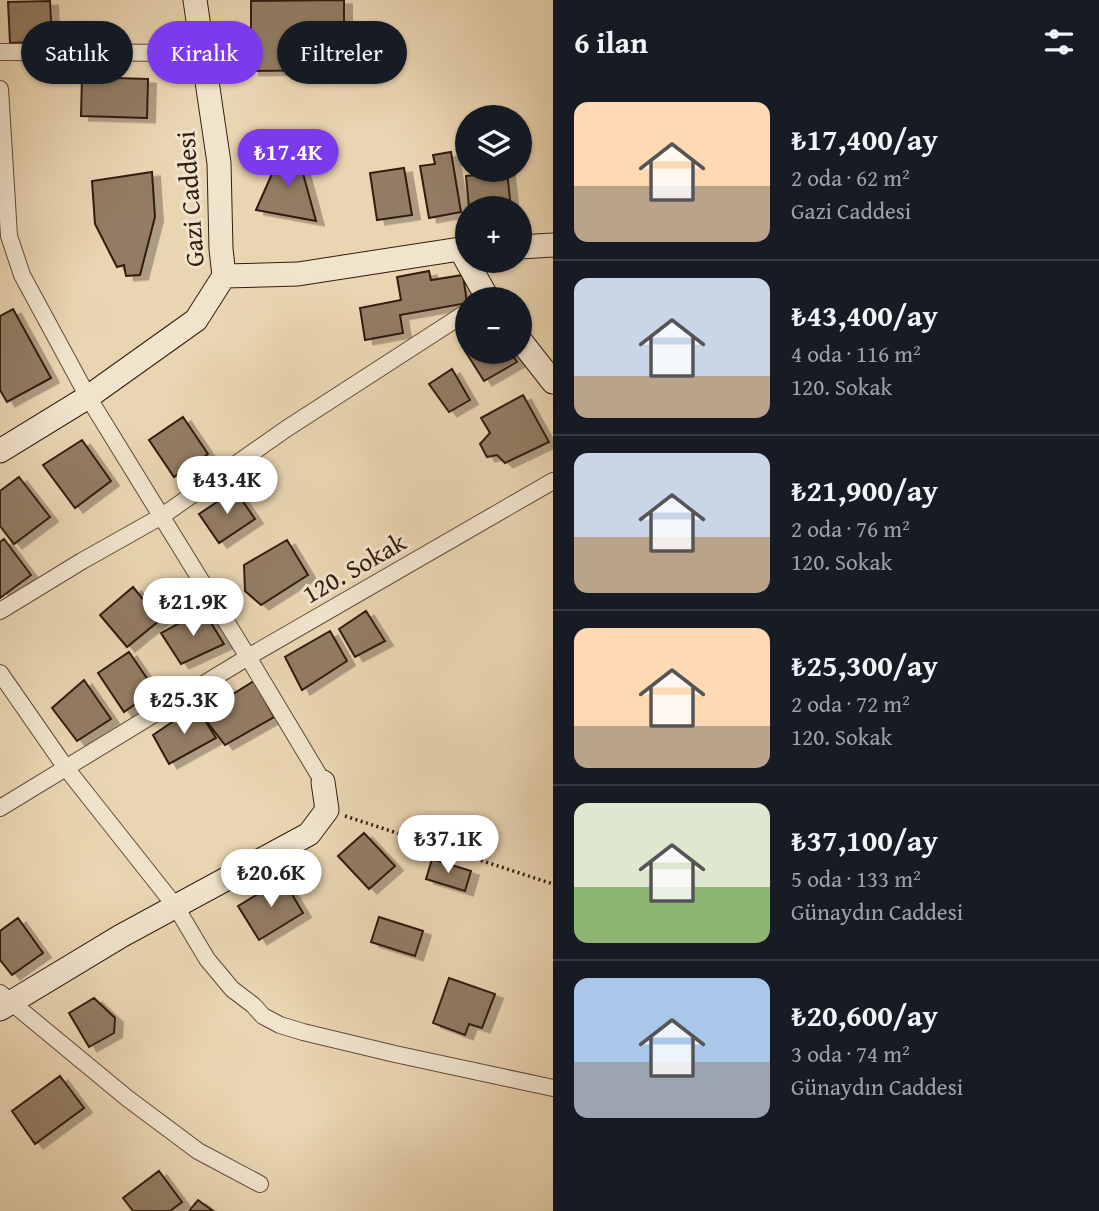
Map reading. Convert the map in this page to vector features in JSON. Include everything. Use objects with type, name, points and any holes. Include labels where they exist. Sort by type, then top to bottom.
[{"type":"street","name":"Gazi Caddesi","points":[[195,0],[198,21]]},
{"type":"street","points":[[0,52],[147,52]]},
{"type":"street","name":"Gazi Caddesi","points":[[0,451],[88,397],[196,320],[224,276],[219,163],[208,84]]},
{"type":"street","points":[[0,89],[9,236],[22,275],[88,397],[323,782],[327,810],[309,834],[4,1001],[198,1151],[260,1184]]},
{"type":"street","points":[[532,246],[553,245]]},
{"type":"street","points":[[224,276],[298,274],[455,250]]},
{"type":"street","points":[[0,611],[162,516],[286,429],[455,320]]},
{"type":"street","points":[[532,355],[553,382]]},
{"type":"street","name":"120. Sokak","points":[[0,808],[248,657],[553,481]]},
{"type":"street","points":[[0,673],[66,768],[176,906],[207,959],[232,989],[263,1016],[280,1025],[395,1054],[553,1088]]},
{"type":"path","points":[[327,810],[553,884]]},
{"type":"building","points":[[344,0],[344,21],[277,21],[277,71],[263,71],[263,21],[251,21],[251,1]]},
{"type":"building","points":[[50,1],[51,21],[21,21],[21,42],[10,43],[8,2]]},
{"type":"building","points":[[133,79],[147,79],[147,118],[81,116],[82,84],[133,84]]},
{"type":"building","points":[[296,148],[316,221],[256,210],[283,149]]},
{"type":"building","points":[[451,152],[458,196],[455,196],[455,213],[429,218],[420,166],[435,164],[433,155]]},
{"type":"building","points":[[404,168],[412,215],[377,220],[370,173]]},
{"type":"building","points":[[152,172],[155,217],[140,275],[126,276],[124,265],[117,267],[95,224],[92,181]]},
{"type":"building","points":[[467,182],[508,182],[510,196],[468,196]]},
{"type":"building","points":[[429,271],[431,280],[463,275],[465,287],[455,287],[455,305],[400,315],[403,333],[365,340],[360,308],[401,300],[397,277]]},
{"type":"building","points":[[13,309],[51,378],[7,402],[0,390],[0,316]]},
{"type":"building","points":[[473,364],[514,364],[484,381]]},
{"type":"building","points":[[452,369],[470,400],[449,412],[429,384]]},
{"type":"building","points":[[523,395],[549,442],[505,463],[497,455],[487,457],[480,444],[490,433],[481,418]]},
{"type":"building","points":[[183,417],[208,454],[174,477],[149,440]]},
{"type":"building","points":[[82,440],[111,481],[75,508],[43,465]]},
{"type":"building","points":[[19,477],[50,517],[14,544],[0,526],[0,491]]},
{"type":"building","points":[[235,490],[255,519],[219,543],[199,514]]},
{"type":"building","points":[[4,539],[31,575],[0,598],[0,542]]},
{"type":"building","points":[[287,540],[308,575],[261,605],[245,591],[244,565]]},
{"type":"building","points":[[133,587],[160,620],[127,647],[100,615]]},
{"type":"building","points":[[203,610],[224,644],[181,664],[161,633]]},
{"type":"building","points":[[366,611],[385,641],[355,657],[339,629]]},
{"type":"building","points":[[330,631],[347,661],[302,690],[285,657]]},
{"type":"building","points":[[129,652],[155,690],[124,712],[98,673]]},
{"type":"building","points":[[84,680],[111,719],[77,741],[52,708]]},
{"type":"building","points":[[254,681],[274,717],[225,745],[201,714]]},
{"type":"building","points":[[196,706],[216,738],[169,764],[153,735]]},
{"type":"building","points":[[364,833],[395,866],[369,889],[338,856]]},
{"type":"building","points":[[432,859],[471,871],[465,891],[426,879]]},
{"type":"building","points":[[283,879],[303,913],[259,940],[238,906]]},
{"type":"building","points":[[379,917],[423,931],[415,956],[371,942]]},
{"type":"building","points":[[18,918],[43,953],[12,975],[0,960],[0,931]]},
{"type":"building","points":[[449,978],[495,994],[482,1028],[469,1024],[465,1035],[433,1023]]},
{"type":"building","points":[[94,998],[115,1018],[114,1033],[89,1047],[69,1013]]},
{"type":"building","points":[[60,1076],[84,1108],[35,1144],[12,1111]]},
{"type":"building","points":[[159,1171],[182,1202],[170,1211],[133,1211],[123,1198]]},
{"type":"building","points":[[198,1200],[213,1211],[189,1211]]}]
